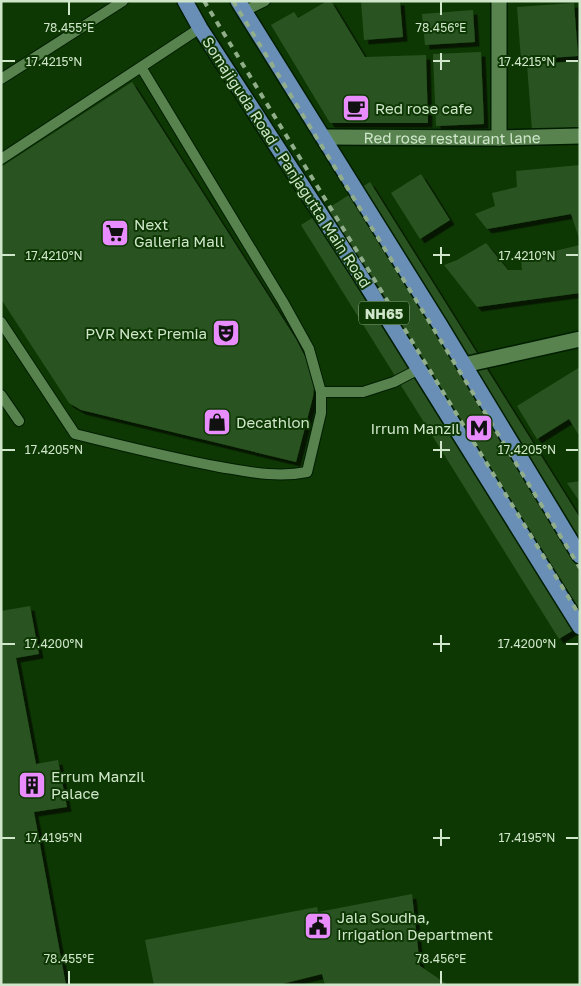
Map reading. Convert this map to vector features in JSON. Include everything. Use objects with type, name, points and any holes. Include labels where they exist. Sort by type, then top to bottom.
[{"type":"highway","name":"Somajiguda Road - Panjagutta Main Road","points":[[185,1],[200,28],[362,278],[580,628]]},
{"type":"highway","name":"NH65","points":[[242,6],[579,552]]},
{"type":"street","points":[[499,1],[499,138]]},
{"type":"street","name":"Red rose restaurant lane","points":[[324,138],[580,136]]},
{"type":"street","points":[[464,364],[580,339]]},
{"type":"lane","points":[[1,79],[123,1]]},
{"type":"lane","points":[[242,6],[266,1]]},
{"type":"lane","points":[[1,158],[200,28]]},
{"type":"lane","points":[[1,322],[75,434],[188,461],[268,475],[307,472],[321,413],[321,392],[309,349],[283,302],[141,67]]},
{"type":"lane","points":[[321,392],[364,392],[394,382],[419,369]]},
{"type":"lane","points":[[1,395],[19,421]]},
{"type":"building","points":[[327,1],[331,1],[365,57],[426,55],[428,123],[330,123],[271,25],[294,12],[298,18]]},
{"type":"building","points":[[361,1],[400,1],[403,37],[364,40]]},
{"type":"building","points":[[574,3],[578,56],[521,60],[517,7]]},
{"type":"building","points":[[473,10],[475,42],[425,45],[422,14]]},
{"type":"building","points":[[481,52],[484,124],[436,126],[433,54]]},
{"type":"building","points":[[578,61],[580,127],[532,130],[527,65]]},
{"type":"building","name":"Next Galleria Mall","points":[[132,82],[296,339],[315,376],[313,397],[296,462],[81,410],[69,403],[1,299],[1,167]]},
{"type":"building","points":[[580,165],[580,241],[571,214],[487,229],[475,214],[495,206],[492,193],[517,187],[516,171]]},
{"type":"building","points":[[421,174],[450,220],[420,239],[391,193]]},
{"type":"building","points":[[370,182],[580,518],[580,626],[559,639],[301,225]]},
{"type":"building","points":[[486,243],[508,270],[522,270],[521,259],[580,245],[580,293],[477,307],[444,265],[457,260]]},
{"type":"building","points":[[580,367],[580,437],[569,419],[537,439],[517,406]]},
{"type":"building","points":[[580,481],[580,502],[567,483]]},
{"type":"building","name":"Errum Manzil Palace","points":[[30,606],[39,654],[16,658],[36,764],[58,760],[67,807],[34,812],[66,985],[1,985],[1,611]]},
{"type":"building","name":"Jala Soudha, Irrigation Department","points":[[412,894],[420,966],[448,985],[325,985],[322,974],[278,985],[154,985],[145,940],[317,907],[318,912]]},
{"type":"railway","points":[[204,1],[580,616]]},
{"type":"railway","points":[[233,1],[580,568]]},
{"type":"place","name":"Red rose cafe","points":[[356,108]]},
{"type":"place","name":"Next Galleria Mall","points":[[115,233]]},
{"type":"place","name":"PVR Next Premia","points":[[226,333]]},
{"type":"place","name":"Decathlon","points":[[217,422]]},
{"type":"place","name":"Irrum Manzil","points":[[479,428]]},
{"type":"place","name":"Errum Manzil Palace","points":[[32,785]]},
{"type":"place","name":"Jala Soudha, Irrigation Department","points":[[318,926]]}]
